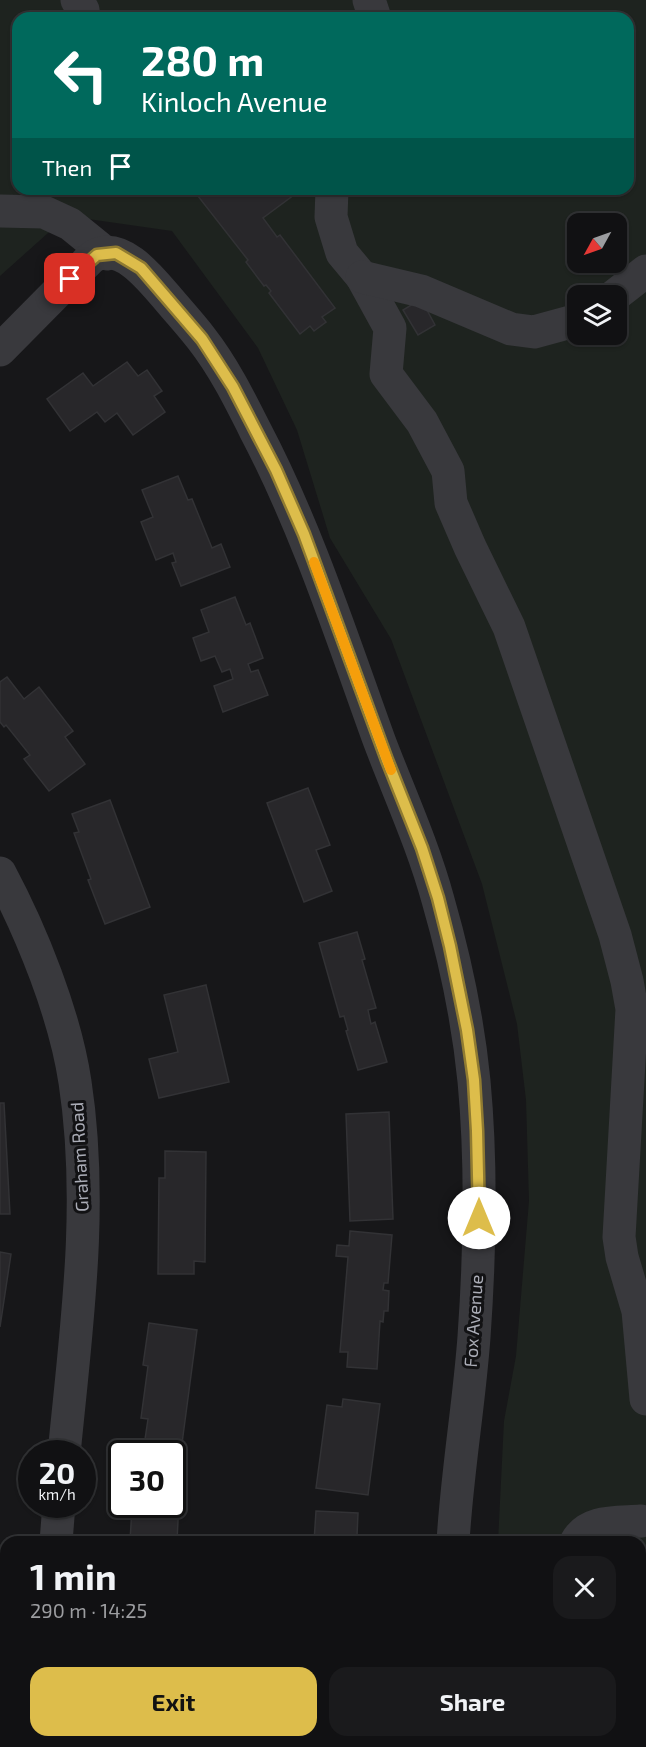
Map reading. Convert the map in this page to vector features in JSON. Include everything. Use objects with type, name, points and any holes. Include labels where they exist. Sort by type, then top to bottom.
[{"type":"street","points":[[332,195],[331,217],[342,253],[362,277],[390,328],[386,374],[422,422],[448,471],[451,503],[509,627],[615,935],[632,1010],[619,1237],[622,1257],[638,1311],[646,1399]]},
{"type":"street","name":"Fox Avenue","points":[[0,211],[44,212],[70,224],[112,253],[141,268],[202,339],[233,387],[276,470],[304,534],[383,750],[422,848],[448,937],[467,1030],[474,1080],[477,1131],[479,1258],[474,1340],[454,1536]]},
{"type":"street","points":[[0,350],[85,264],[97,255],[112,253]]},
{"type":"street","points":[[627,286],[646,271]]},
{"type":"street","points":[[362,277],[421,291],[511,329],[534,332],[567,323]]},
{"type":"street","name":"Graham Road","points":[[0,873],[42,967],[61,1023],[75,1081],[81,1131],[84,1178],[83,1236],[65,1440]]},
{"type":"street","points":[[56,1536],[58,1518]]},
{"type":"street","points":[[579,1536],[595,1524],[641,1521]]},
{"type":"shaded area","points":[[0,0],[646,0],[646,1536],[498,1536],[504,1421],[516,1356],[529,1201],[526,1100],[517,1024],[482,884],[391,639],[330,538],[297,430],[258,348],[172,231],[67,216],[0,276]]},
{"type":"building","points":[[197,195],[294,195],[263,218],[277,237],[280,235],[335,308],[322,317],[326,322],[314,331],[310,326],[300,334],[269,293],[271,291],[266,285],[264,286],[246,262],[248,260]]},
{"type":"building","points":[[421,299],[435,325],[418,335],[403,310]]},
{"type":"building","points":[[127,362],[138,376],[147,370],[162,391],[154,396],[165,412],[133,435],[117,413],[105,422],[97,412],[70,431],[47,399],[83,373],[93,386]]},
{"type":"building","points":[[178,476],[188,500],[192,499],[212,548],[221,544],[230,567],[181,586],[172,563],[176,562],[173,553],[156,560],[141,522],[153,517],[142,490]]},
{"type":"building","points":[[235,597],[246,625],[250,623],[263,658],[248,664],[251,672],[258,670],[268,695],[223,712],[214,686],[233,679],[230,669],[222,672],[215,656],[201,661],[193,638],[209,632],[201,610]]},
{"type":"building","points":[[7,677],[24,699],[39,687],[73,731],[65,737],[85,764],[49,791],[24,759],[30,755],[6,725],[4,727],[0,722],[0,682]]},
{"type":"building","points":[[308,788],[330,845],[316,850],[332,891],[304,902],[267,803]]},
{"type":"building","points":[[110,800],[150,907],[105,924],[88,880],[91,879],[74,833],[79,832],[72,814]]},
{"type":"building","points":[[357,932],[365,959],[362,960],[376,1008],[368,1010],[371,1024],[375,1022],[387,1062],[358,1070],[346,1031],[348,1030],[344,1016],[340,1017],[319,943]]},
{"type":"building","points":[[206,985],[229,1082],[159,1098],[149,1059],[178,1052],[164,995]]},
{"type":"building","points":[[0,1103],[4,1103],[10,1214],[0,1214]]},
{"type":"building","points":[[389,1112],[393,1219],[350,1221],[346,1114]]},
{"type":"building","points":[[165,1151],[206,1152],[205,1262],[194,1261],[194,1274],[158,1274],[159,1178],[165,1178]]},
{"type":"building","points":[[350,1231],[392,1235],[388,1283],[384,1283],[383,1290],[389,1291],[388,1311],[384,1311],[383,1322],[380,1321],[377,1369],[347,1367],[348,1352],[340,1352],[348,1257],[336,1256],[337,1245],[349,1246]]},
{"type":"building","points":[[0,1252],[11,1254],[0,1327]]},
{"type":"building","points":[[149,1323],[197,1330],[182,1440],[145,1440],[148,1419],[141,1418],[148,1366],[143,1365]]},
{"type":"building","points":[[343,1399],[380,1404],[368,1495],[316,1488],[327,1405],[342,1407]]},
{"type":"building","points":[[316,1511],[358,1513],[357,1536],[314,1536]]},
{"type":"building","points":[[131,1518],[178,1518],[177,1536],[130,1536]]},
{"type":"slow traffic","points":[[314,562],[391,770]]},
{"type":"route","points":[[70,279],[97,255],[116,253],[141,268],[202,339],[233,387],[276,470],[304,534],[387,760],[422,848],[438,898],[467,1030],[474,1080],[479,1218]]}]
